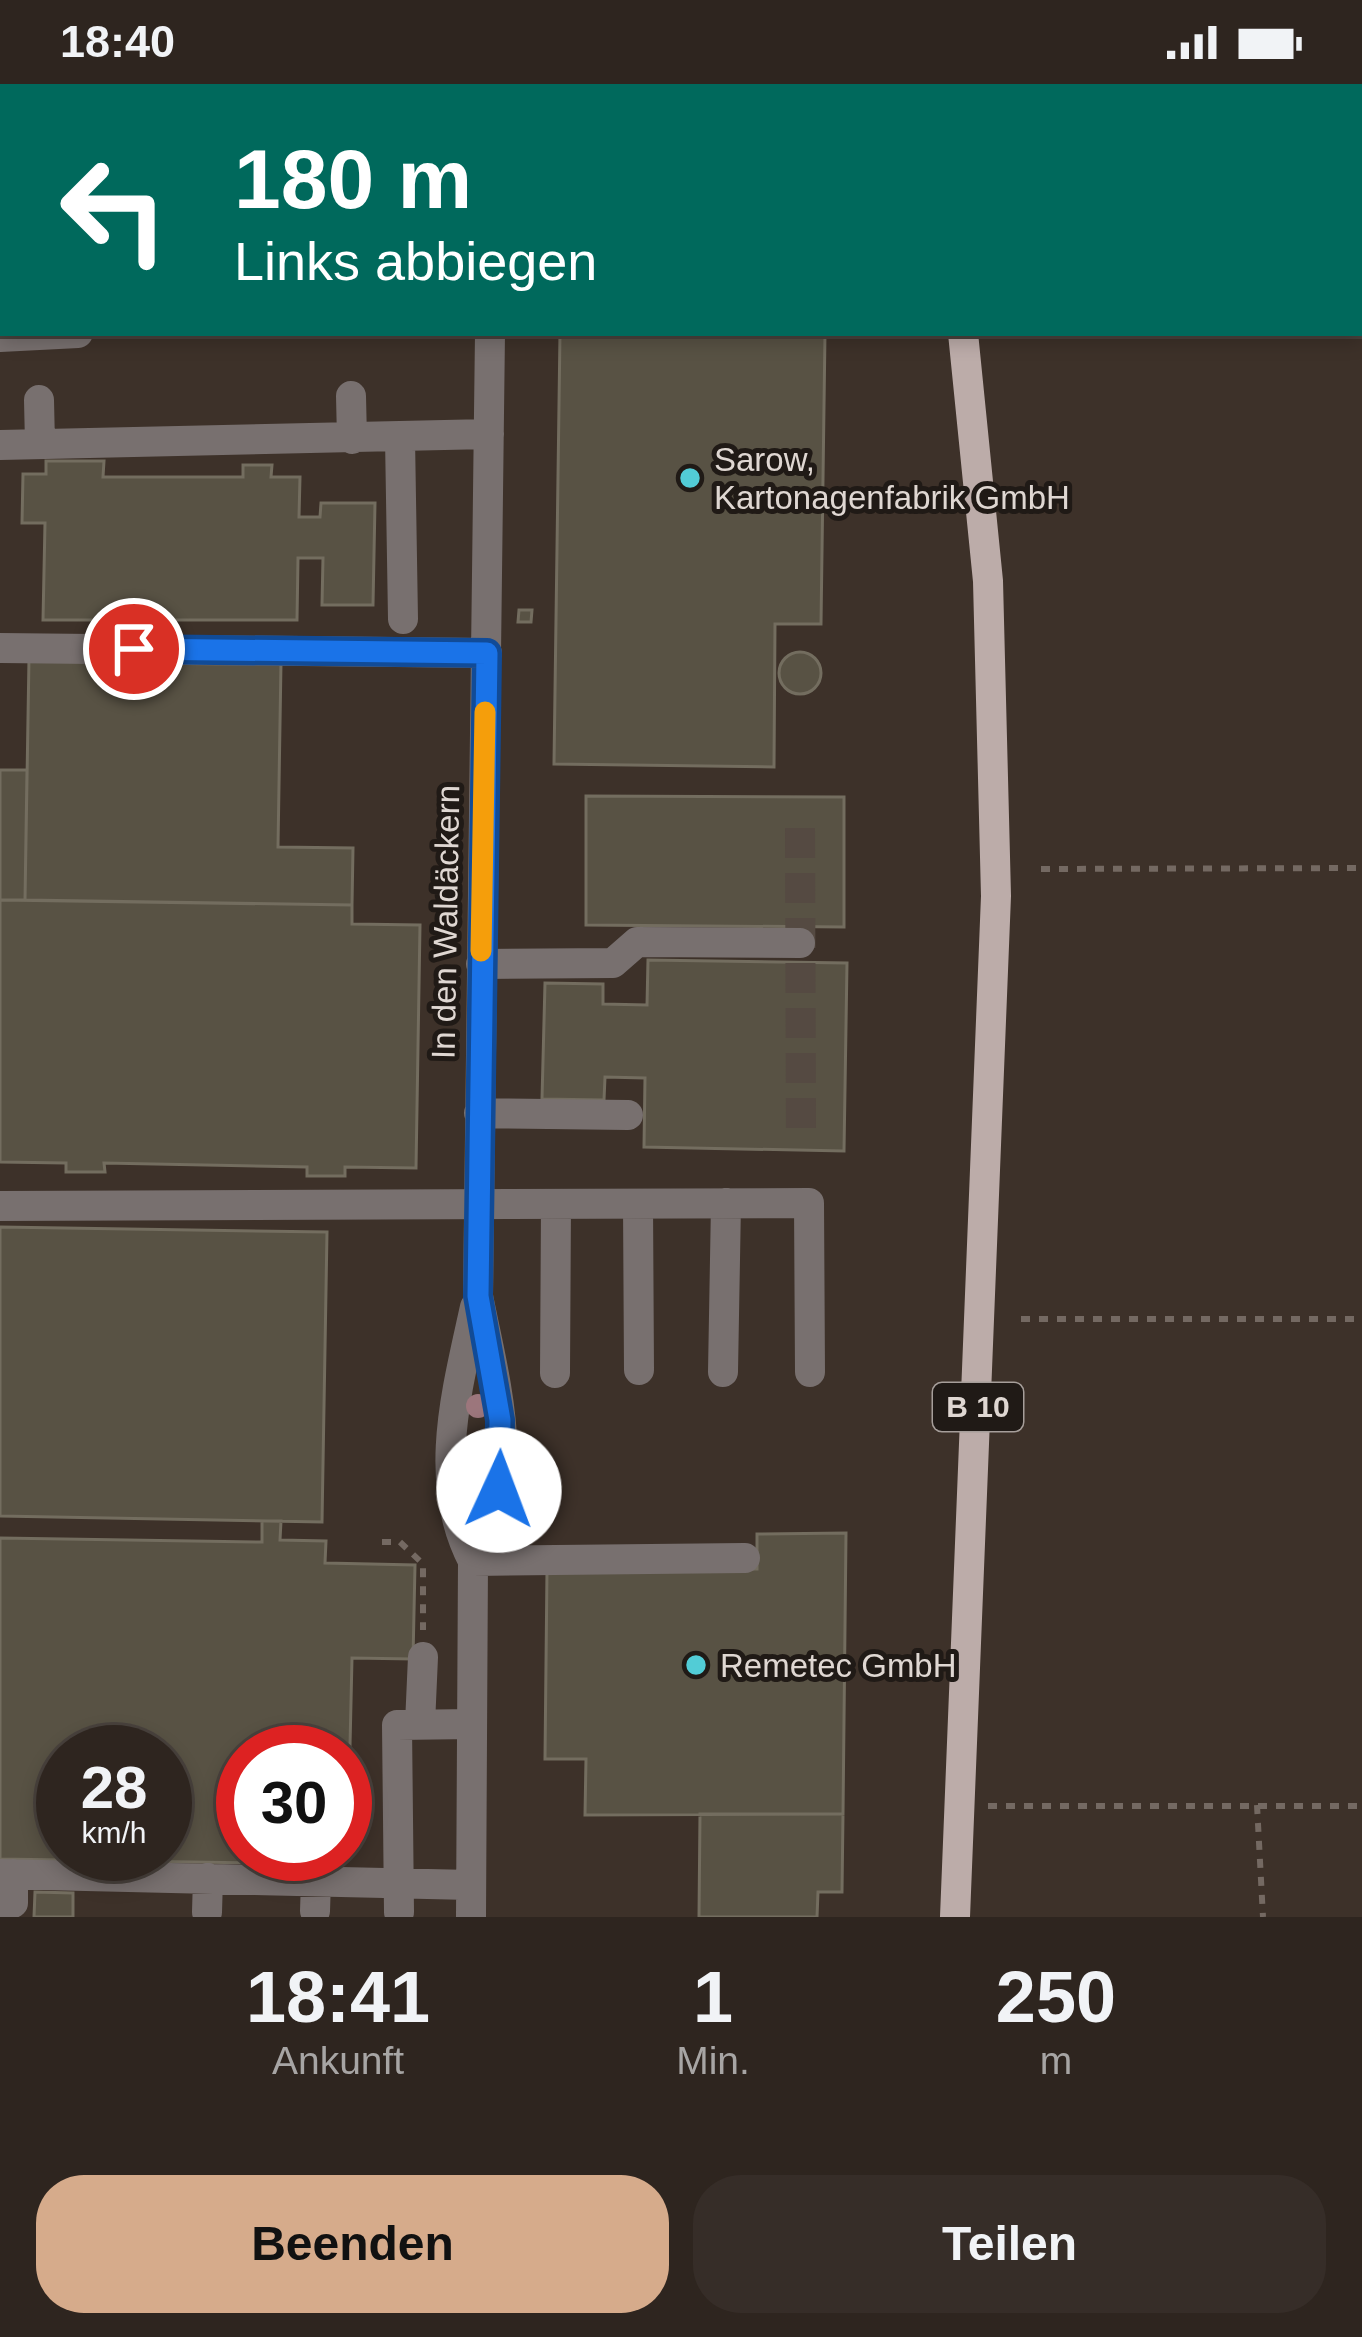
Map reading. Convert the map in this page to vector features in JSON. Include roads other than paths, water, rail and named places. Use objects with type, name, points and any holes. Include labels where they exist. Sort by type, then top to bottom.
[{"type":"main road","name":"B 10","points":[[955,1917],[996,896],[988,580],[964,336]]},
{"type":"street","name":"In den Waldäckern","points":[[471,1917],[473,1561],[456,1517],[450,1446],[478,1296],[490,336]]},
{"type":"street","points":[[351,396],[352,439]]},
{"type":"street","points":[[39,400],[40,444]]},
{"type":"street","points":[[0,445],[489,434]]},
{"type":"street","points":[[400,438],[403,619]]},
{"type":"street","points":[[0,648],[487,653]]},
{"type":"street","points":[[481,964],[613,963],[637,942],[800,943]]},
{"type":"street","points":[[479,1113],[628,1115]]},
{"type":"street","points":[[723,1372],[726,1203]]},
{"type":"street","points":[[0,1206],[809,1203],[809,1372]]},
{"type":"street","points":[[555,1373],[556,1204]]},
{"type":"street","points":[[638,1204],[639,1370]]},
{"type":"street","name":"In den Waldäckern","points":[[473,1561],[492,1536],[501,1454],[497,1392],[478,1296]]},
{"type":"street","points":[[473,1561],[745,1558]]},
{"type":"street","points":[[420,1724],[423,1657]]},
{"type":"street","points":[[399,1897],[397,1725],[472,1724]]},
{"type":"street","points":[[4,1884],[208,1878],[315,1896],[399,1897],[471,1885]]},
{"type":"street","points":[[207,1912],[208,1878]]},
{"type":"tunnel","points":[[800,828],[801,1134]]},
{"type":"place","name":"Sarow, Kartonagenfabrik GmbH","points":[[690,478]]},
{"type":"place","name":"Remetec GmbH","points":[[696,1665]]}]
